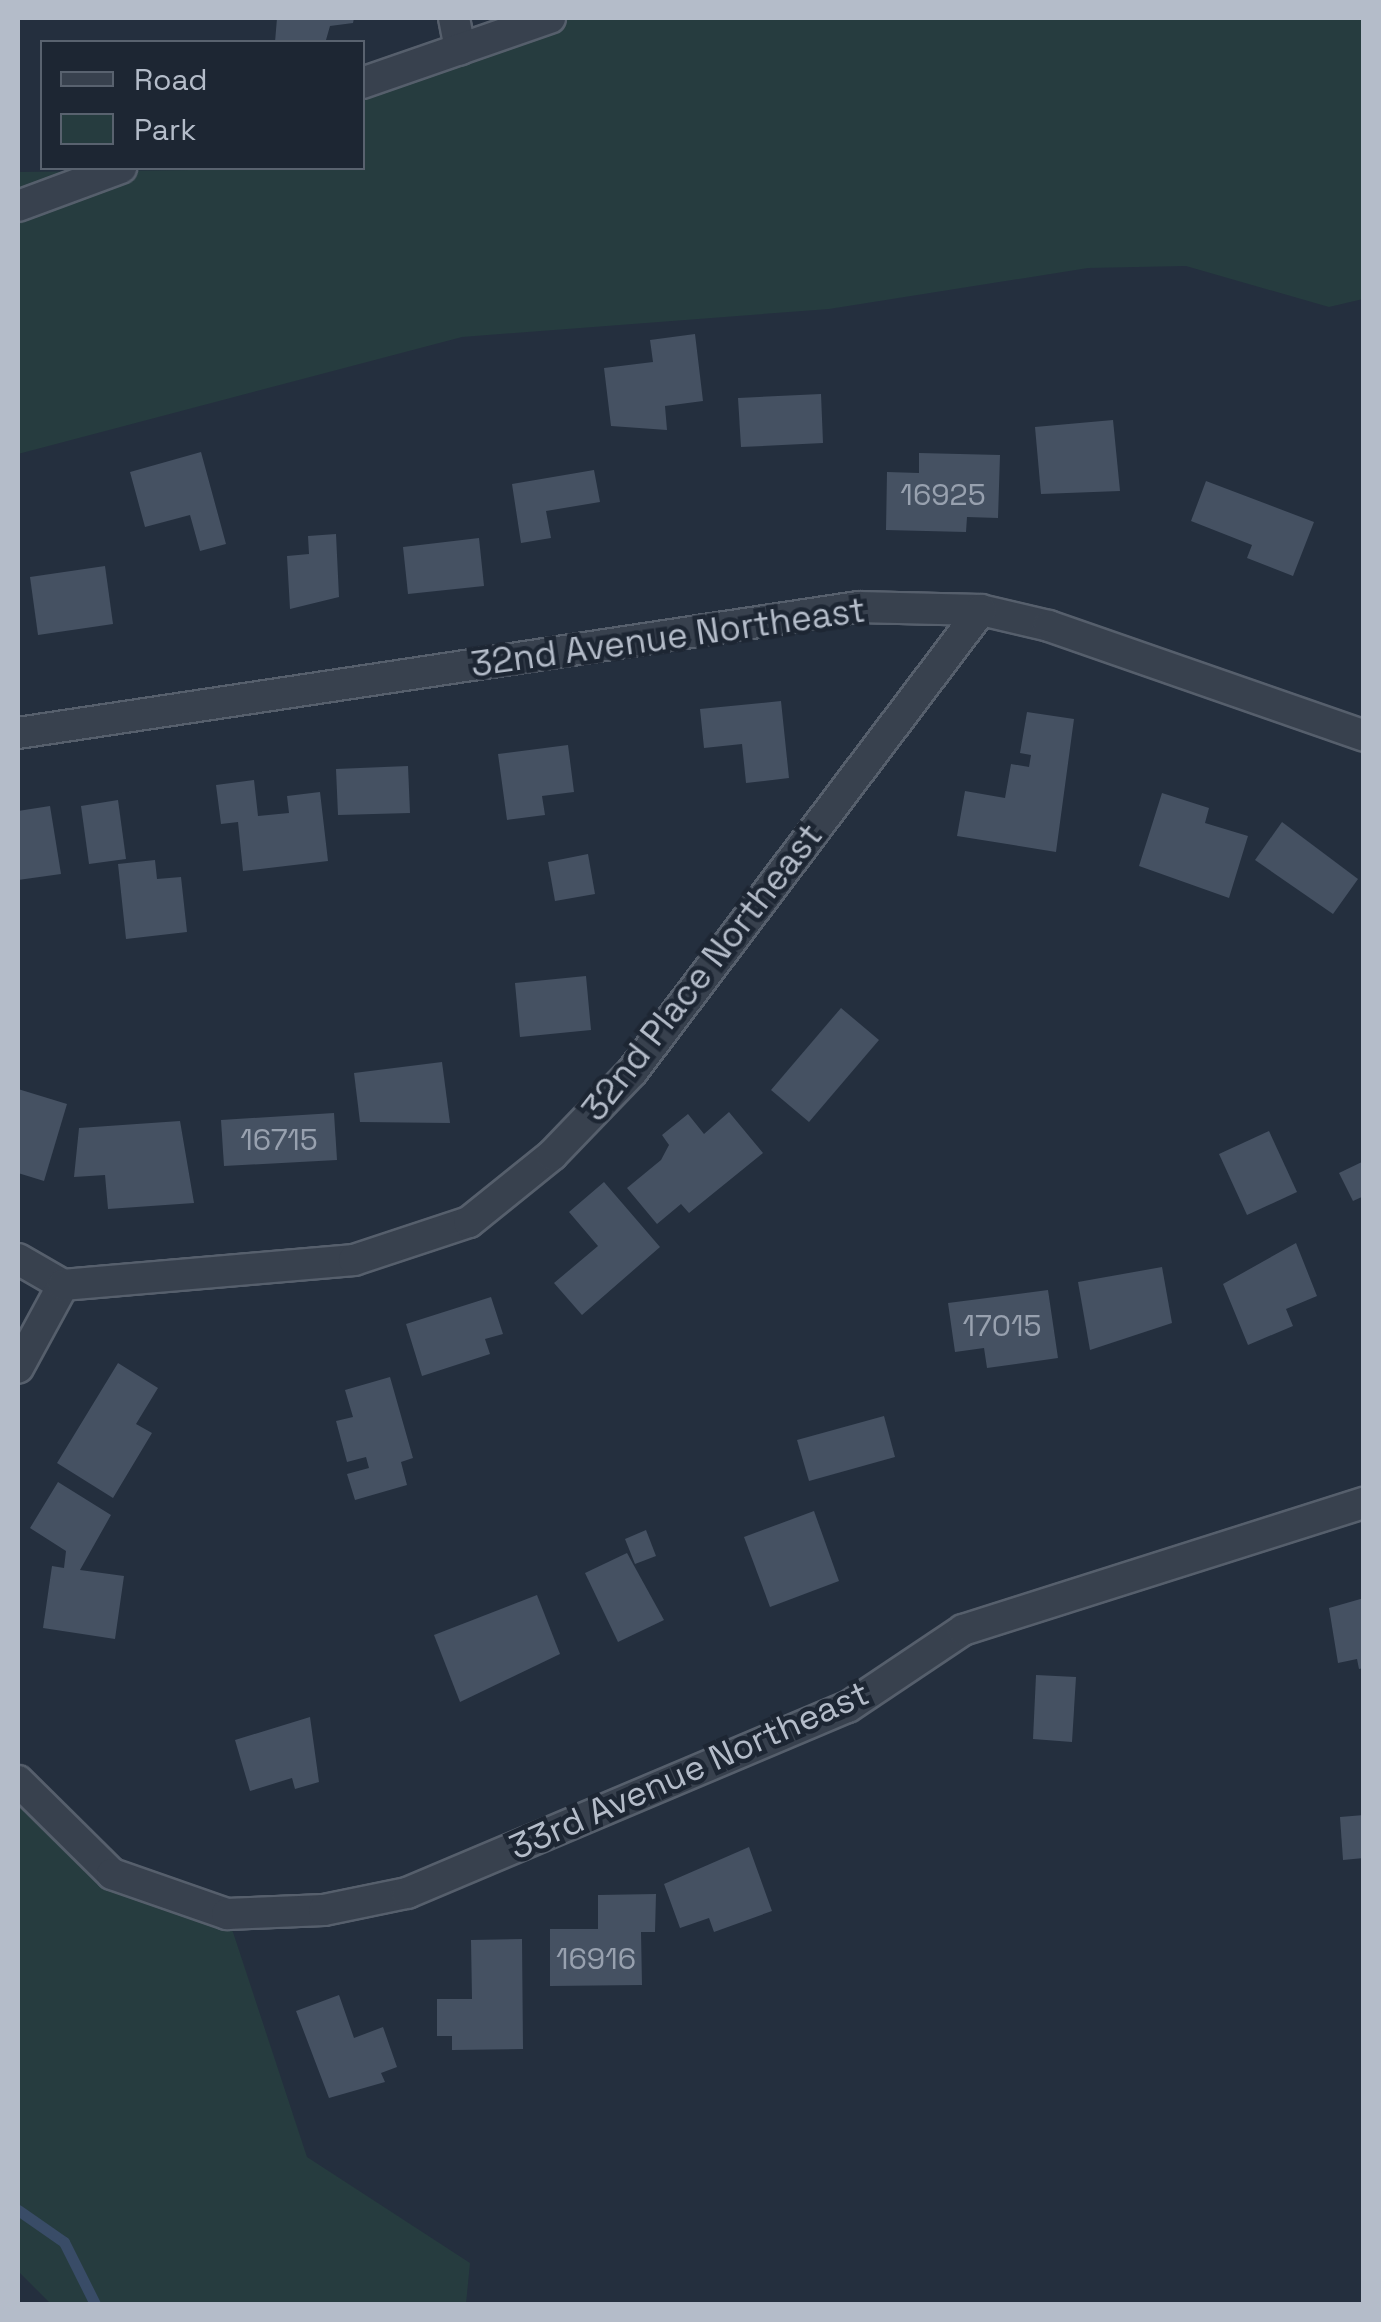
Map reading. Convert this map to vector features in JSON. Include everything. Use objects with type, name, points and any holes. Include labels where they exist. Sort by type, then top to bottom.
[{"type":"street","points":[[454,18],[460,49]]},
{"type":"street","points":[[365,82],[550,18]]},
{"type":"street","points":[[18,206],[116,170]]},
{"type":"street","name":"32nd Avenue Northeast","points":[[18,733],[745,620],[858,608],[981,610],[1147,657],[1364,736]]},
{"type":"street","name":"32nd Place Northeast","points":[[64,1284],[354,1260],[468,1222],[552,1155],[632,1072],[981,610]]},
{"type":"street","points":[[18,1259],[64,1284],[18,1368]]},
{"type":"street","name":"33rd Avenue Northeast","points":[[18,1781],[112,1874],[227,1914],[324,1910],[407,1894],[848,1707],[963,1630],[1364,1503]]},
{"type":"green space","points":[[534,18],[1363,18],[1363,299],[1329,307],[1186,266],[1088,268],[829,309],[462,337],[18,454],[18,172],[365,170],[365,71]]},
{"type":"green space","points":[[18,1781],[112,1874],[227,1914],[307,2157],[470,2263],[466,2304],[51,2304],[18,2271]]},
{"type":"building","points":[[277,18],[354,18],[353,23],[330,26],[326,40],[275,40]]},
{"type":"building","points":[[695,334],[703,401],[665,406],[667,430],[611,426],[604,368],[653,362],[650,340]]},
{"type":"building","points":[[821,394],[823,443],[741,447],[738,398]]},
{"type":"building","points":[[1113,420],[1120,491],[1041,494],[1035,427]]},
{"type":"building","points":[[201,452],[226,544],[200,551],[190,515],[145,527],[130,472]]},
{"type":"building","points":[[919,453],[1000,455],[998,518],[967,517],[966,532],[886,530],[887,472],[919,473]]},
{"type":"building","points":[[594,470],[600,502],[546,511],[551,538],[521,543],[512,484]]},
{"type":"building","points":[[1206,481],[1314,522],[1293,576],[1247,558],[1252,545],[1191,521]]},
{"type":"building","points":[[336,534],[339,597],[290,609],[287,556],[309,554],[308,536]]},
{"type":"building","points":[[479,538],[484,586],[408,594],[403,547]]},
{"type":"building","points":[[105,566],[113,624],[38,635],[30,577]]},
{"type":"building","points":[[781,701],[789,778],[746,783],[742,744],[704,748],[700,709]]},
{"type":"building","points":[[1027,712],[1074,719],[1056,852],[957,836],[965,791],[1005,798],[1011,764],[1029,767],[1031,755],[1020,753]]},
{"type":"building","points":[[568,745],[574,792],[542,796],[545,815],[507,820],[498,754]]},
{"type":"building","points":[[408,766],[410,813],[338,815],[336,769]]},
{"type":"building","points":[[254,780],[258,816],[289,813],[287,796],[320,792],[328,861],[243,871],[238,822],[221,824],[216,785]]},
{"type":"building","points":[[1162,793],[1209,808],[1205,823],[1248,836],[1229,898],[1139,866]]},
{"type":"building","points":[[118,800],[126,859],[89,864],[81,806]]},
{"type":"building","points":[[50,806],[61,874],[18,880],[18,811]]},
{"type":"building","points":[[1282,822],[1358,879],[1333,914],[1255,860]]},
{"type":"building","points":[[588,854],[595,894],[555,901],[548,862]]},
{"type":"building","points":[[155,860],[157,879],[181,877],[187,932],[126,939],[118,864]]},
{"type":"building","points":[[586,976],[591,1030],[520,1037],[515,983]]},
{"type":"building","points":[[841,1008],[879,1040],[809,1122],[771,1090]]},
{"type":"building","points":[[442,1062],[450,1123],[360,1122],[354,1073]]},
{"type":"building","points":[[18,1089],[67,1104],[44,1181],[18,1173]]},
{"type":"building","points":[[729,1112],[763,1153],[689,1213],[681,1204],[657,1224],[627,1188],[661,1160],[669,1145],[662,1135],[688,1114],[704,1134]]},
{"type":"building","points":[[334,1113],[337,1160],[224,1166],[221,1120]]},
{"type":"building","points":[[180,1121],[194,1203],[108,1209],[105,1175],[74,1177],[79,1128]]},
{"type":"building","points":[[1269,1131],[1297,1192],[1247,1215],[1219,1154]]},
{"type":"building","points":[[1364,1161],[1364,1196],[1353,1201],[1339,1173]]},
{"type":"building","points":[[604,1182],[660,1247],[582,1315],[554,1283],[598,1246],[569,1212]]},
{"type":"building","points":[[1296,1243],[1317,1296],[1286,1309],[1293,1326],[1248,1345],[1223,1284]]},
{"type":"building","points":[[1162,1267],[1172,1323],[1090,1350],[1078,1282]]},
{"type":"building","points":[[1048,1290],[1058,1358],[987,1368],[984,1348],[955,1352],[948,1303]]},
{"type":"building","points":[[491,1297],[503,1334],[485,1339],[490,1354],[422,1376],[406,1324]]},
{"type":"building","points":[[118,1363],[158,1388],[136,1424],[152,1433],[113,1498],[57,1463]]},
{"type":"building","points":[[390,1377],[413,1458],[401,1462],[407,1485],[355,1500],[347,1474],[369,1468],[366,1457],[347,1462],[336,1421],[353,1417],[345,1390]]},
{"type":"building","points":[[884,1416],[895,1457],[809,1481],[797,1440]]},
{"type":"building","points":[[58,1482],[111,1515],[80,1570],[124,1576],[115,1639],[43,1628],[52,1566],[64,1568],[66,1551],[30,1528]]},
{"type":"building","points":[[814,1511],[839,1581],[770,1607],[744,1537]]},
{"type":"building","points":[[646,1530],[656,1556],[635,1564],[625,1539]]},
{"type":"building","points":[[627,1553],[664,1620],[618,1642],[585,1573]]},
{"type":"building","points":[[537,1595],[560,1654],[460,1702],[434,1635]]},
{"type":"building","points":[[1364,1598],[1364,1668],[1359,1669],[1357,1659],[1338,1663],[1329,1608]]},
{"type":"building","points":[[1036,1675],[1076,1677],[1072,1742],[1033,1739]]},
{"type":"building","points":[[310,1717],[319,1782],[295,1789],[292,1778],[250,1791],[235,1740]]},
{"type":"building","points":[[1364,1815],[1364,1858],[1343,1860],[1340,1817]]},
{"type":"building","points":[[749,1847],[772,1911],[714,1932],[709,1918],[680,1928],[664,1884]]},
{"type":"building","points":[[656,1894],[655,1932],[641,1932],[642,1985],[550,1986],[550,1929],[598,1929],[598,1895]]},
{"type":"building","points":[[522,1939],[523,2049],[452,2050],[452,2036],[437,2036],[437,1999],[472,1999],[471,1940]]},
{"type":"building","points":[[339,1995],[354,2038],[383,2027],[397,2067],[381,2073],[385,2082],[329,2098],[296,2011]]},
{"type":"waterway","points":[[18,2210],[64,2242],[95,2304]]}]
